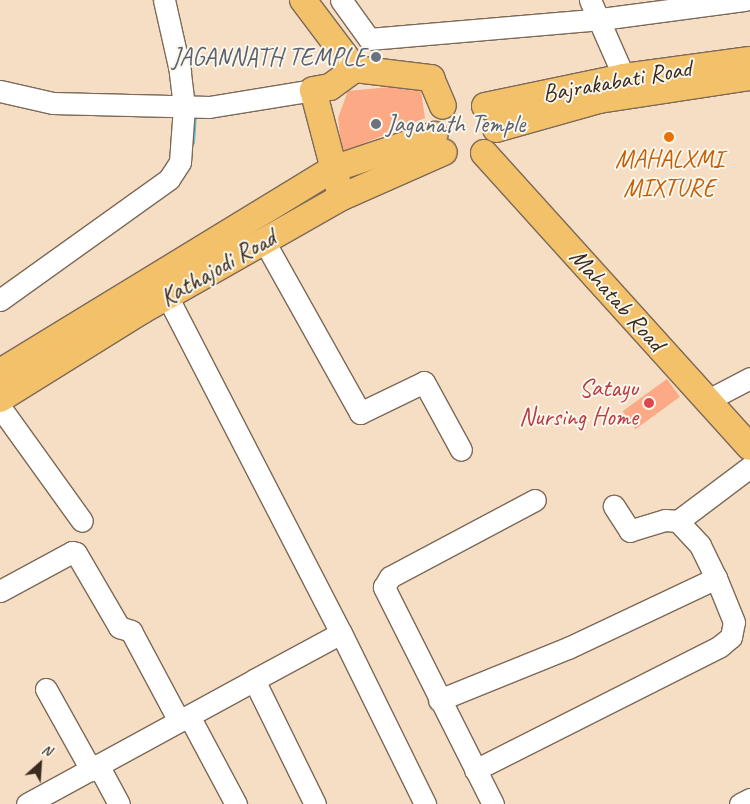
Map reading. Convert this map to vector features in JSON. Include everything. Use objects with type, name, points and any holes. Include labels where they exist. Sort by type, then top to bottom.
[{"type":"main road","points":[[303,0],[355,70]]},
{"type":"main road","name":"Bajrakabati Road","points":[[484,106],[624,77],[750,60]]},
{"type":"main road","points":[[342,197],[313,90],[330,87],[355,70],[431,78],[443,106]]},
{"type":"main road","name":"Bajrakabati Road","points":[[496,129],[599,100],[750,77]]},
{"type":"main road","points":[[462,98],[472,98],[484,106],[494,119],[496,129],[494,140],[484,153],[462,160],[439,144],[435,120],[443,106],[462,98]]},
{"type":"main road","name":"Kathajodi Road","points":[[0,372],[333,169],[439,144]]},
{"type":"main road","name":"Kathajodi Road","points":[[0,399],[167,296],[439,144]]},
{"type":"main road","name":"Mahatab Road","points":[[484,153],[750,446]]},
{"type":"street","points":[[0,300],[169,179],[180,162],[184,106],[180,71],[164,0]]},
{"type":"street","points":[[341,0],[369,39],[601,19],[746,0]]},
{"type":"street","points":[[590,0],[601,19],[624,77]]},
{"type":"street","points":[[0,91],[53,103],[209,107],[313,90]]},
{"type":"street","points":[[264,241],[360,413],[424,382],[461,450]]},
{"type":"street","points":[[167,296],[340,633],[425,804]]},
{"type":"street","points":[[708,400],[750,378]]},
{"type":"street","points":[[0,407],[82,521]]},
{"type":"street","points":[[614,506],[630,531],[665,520],[678,521],[750,467]]},
{"type":"street","points":[[493,804],[386,594],[385,582],[535,500]]},
{"type":"street","points":[[475,770],[720,646],[731,637],[734,622],[716,578],[700,545],[678,521]]},
{"type":"street","points":[[0,591],[72,552],[76,553],[119,628],[131,631],[236,804]]},
{"type":"street","points":[[439,700],[568,648],[716,578]]},
{"type":"street","points":[[27,804],[340,633]]},
{"type":"street","points":[[254,680],[315,804]]},
{"type":"street","points":[[46,689],[119,804]]},
{"type":"street","points":[[740,804],[750,798]]},
{"type":"building","name":"Jaganath Temple","points":[[420,84],[425,118],[365,143],[347,155],[341,145],[338,118],[348,91]]},
{"type":"building","points":[[667,379],[680,397],[635,429],[623,411]]},
{"type":"waterway","points":[[192,142],[194,111]]},
{"type":"place","name":"JAGANNATH TEMPLE","points":[[376,57]]},
{"type":"place","name":"Jaganath Temple","points":[[376,124]]},
{"type":"place","name":"MAHALXMI MIXTURE","points":[[669,137]]},
{"type":"place","name":"Satayu Nursing Home","points":[[649,403]]}]
